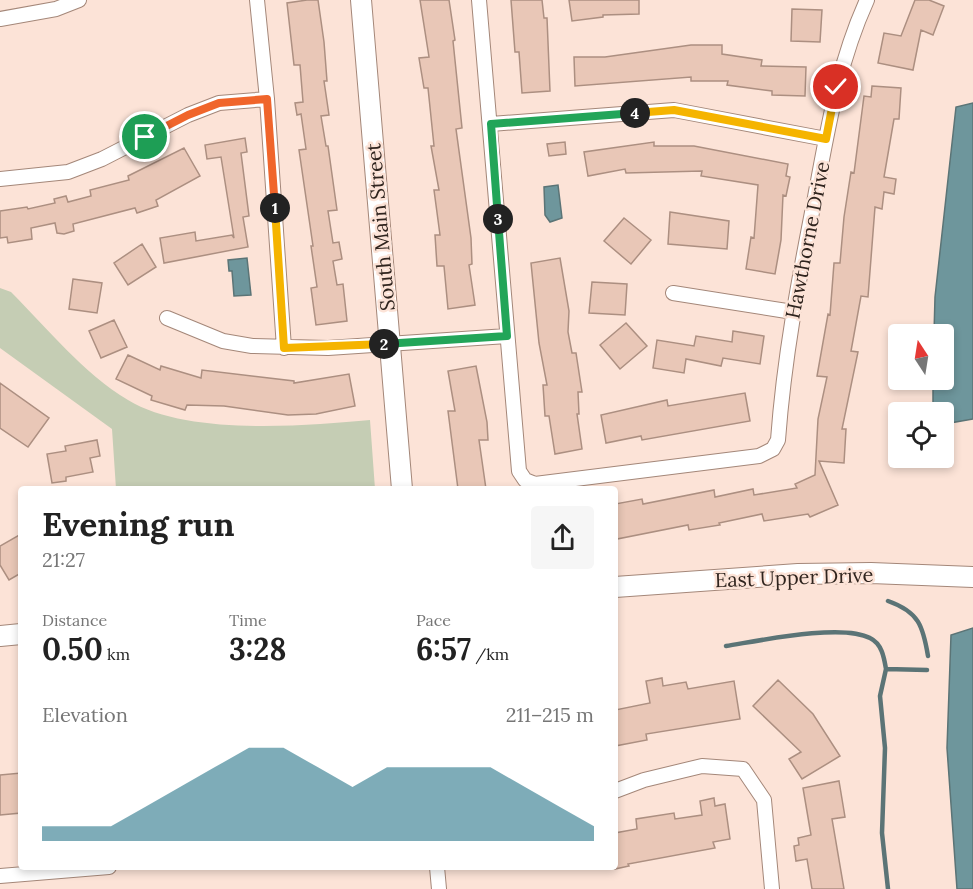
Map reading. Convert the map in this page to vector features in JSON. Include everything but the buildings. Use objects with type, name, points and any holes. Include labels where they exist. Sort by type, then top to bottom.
[{"type":"main road","name":"South Main Street","points":[[361,0],[402,486]]},
{"type":"main road","name":"East Upper Drive","points":[[618,587],[798,573],[973,577]]},
{"type":"main road","points":[[0,636],[18,634]]},
{"type":"street","points":[[0,18],[47,12],[79,0]]},
{"type":"street","points":[[257,0],[267,99],[284,348]]},
{"type":"street","points":[[167,318],[223,341],[284,348],[507,336],[479,0]]},
{"type":"street","name":"Hawthorne Drive","points":[[507,336],[519,471],[525,480],[535,484],[759,456],[773,449],[778,440],[783,375],[793,312],[826,139],[849,39],[867,0]]},
{"type":"street","points":[[0,179],[68,172],[102,159],[188,115],[219,103],[267,99]]},
{"type":"street","points":[[491,124],[674,110],[826,139]]},
{"type":"street","points":[[673,293],[793,312]]},
{"type":"street","points":[[618,790],[644,780],[702,766],[743,769],[764,800],[772,889]]},
{"type":"street","points":[[0,876],[73,870]]},
{"type":"street","points":[[437,870],[439,889]]},
{"type":"green space","points":[[0,288],[11,292],[66,350],[96,377],[128,400],[153,411],[181,419],[246,426],[370,420],[375,486],[116,486],[112,429],[0,348]]},
{"type":"water","points":[[973,103],[973,419],[954,422],[954,402],[933,402],[933,390],[954,390],[954,324],[934,324],[935,297],[956,107]]},
{"type":"water","points":[[558,185],[562,218],[550,222],[545,215],[544,187]]},
{"type":"water","points":[[247,258],[251,295],[234,296],[232,271],[229,271],[228,260]]},
{"type":"water","points":[[973,628],[973,889],[957,889],[947,748],[951,635]]},
{"type":"waterway","points":[[888,601],[907,610],[918,621],[928,656]]},
{"type":"waterway","points":[[726,646],[778,637],[821,633],[857,634],[870,638],[880,647],[886,669],[927,670]]},
{"type":"waterway","points":[[886,669],[880,696],[885,748],[882,833],[888,889]]},
{"type":"route","points":[[145,137],[188,115],[219,103],[267,99],[284,348],[328,348],[507,336],[491,124],[674,110],[826,139],[836,87]]}]
